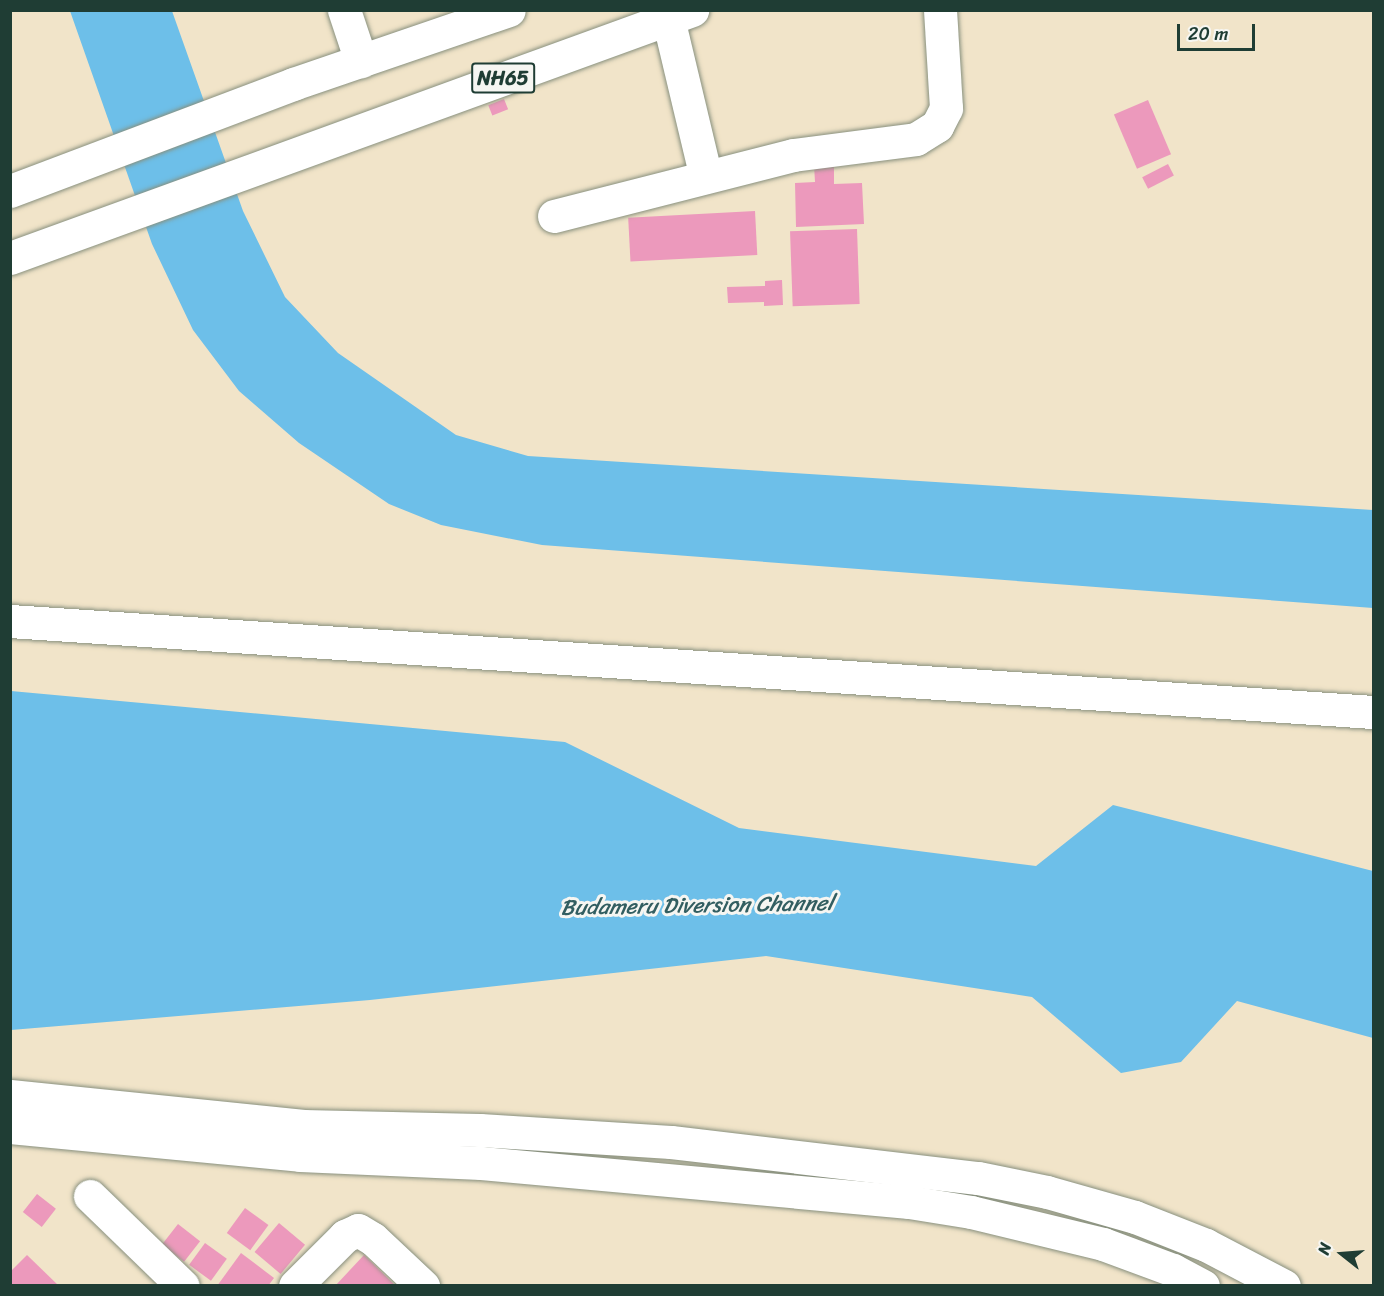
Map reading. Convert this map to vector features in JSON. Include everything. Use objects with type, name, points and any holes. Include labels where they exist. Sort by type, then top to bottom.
[{"type":"main road","points":[[344,10],[362,61]]},
{"type":"main road","points":[[10,191],[293,84],[509,10]]},
{"type":"main road","points":[[554,216],[793,155],[916,139],[937,126],[946,108],[940,10]]},
{"type":"main road","points":[[680,14],[706,177]]},
{"type":"main road","name":"NH65","points":[[10,258],[680,14]]},
{"type":"main road","points":[[10,621],[1374,712]]},
{"type":"main road","points":[[10,1096],[303,1126],[480,1130],[671,1142],[978,1179],[1047,1192],[1135,1217],[1206,1245],[1284,1286]]},
{"type":"main road","points":[[10,1127],[289,1154],[481,1163],[909,1202],[971,1212],[1103,1244],[1173,1270],[1203,1286]]},
{"type":"main road","points":[[90,1196],[183,1286]]},
{"type":"main road","points":[[294,1286],[345,1236],[358,1230],[373,1239],[423,1286]]},
{"type":"water","points":[[70,11],[172,11],[243,211],[285,297],[338,353],[456,435],[528,456],[1373,510],[1373,608],[542,545],[441,525],[389,504],[299,443],[239,391],[193,330],[152,244]]},
{"type":"water","name":"Budameru Diversion Channel","points":[[11,691],[565,742],[739,828],[1036,866],[1113,805],[1373,871],[1373,1038],[1237,1001],[1181,1062],[1121,1073],[1032,997],[766,956],[370,1000],[11,1030]]},
{"type":"building","points":[[504,99],[508,109],[492,116],[488,105]]},
{"type":"building","points":[[1148,100],[1171,154],[1137,169],[1114,114]]},
{"type":"building","points":[[1168,164],[1174,176],[1148,189],[1142,177]]},
{"type":"building","points":[[814,165],[834,165],[834,184],[862,183],[864,224],[796,227],[795,183],[815,182]]},
{"type":"building","points":[[755,211],[757,255],[630,262],[628,218]]},
{"type":"building","points":[[857,229],[860,304],[793,306],[790,231]]},
{"type":"building","points":[[782,280],[783,305],[764,306],[764,302],[728,303],[727,287],[765,286],[765,281]]},
{"type":"building","points":[[37,1194],[56,1209],[42,1227],[23,1212]]},
{"type":"building","points":[[245,1208],[268,1225],[250,1250],[227,1233]]},
{"type":"building","points":[[279,1223],[305,1245],[281,1274],[255,1252]]},
{"type":"building","points":[[178,1224],[200,1241],[184,1262],[162,1244]]},
{"type":"building","points":[[205,1243],[227,1259],[211,1281],[189,1265]]},
{"type":"building","points":[[241,1253],[274,1278],[268,1286],[217,1286]]},
{"type":"building","points":[[27,1255],[59,1286],[10,1286],[10,1272]]},
{"type":"building","points":[[364,1255],[396,1286],[335,1286]]}]
